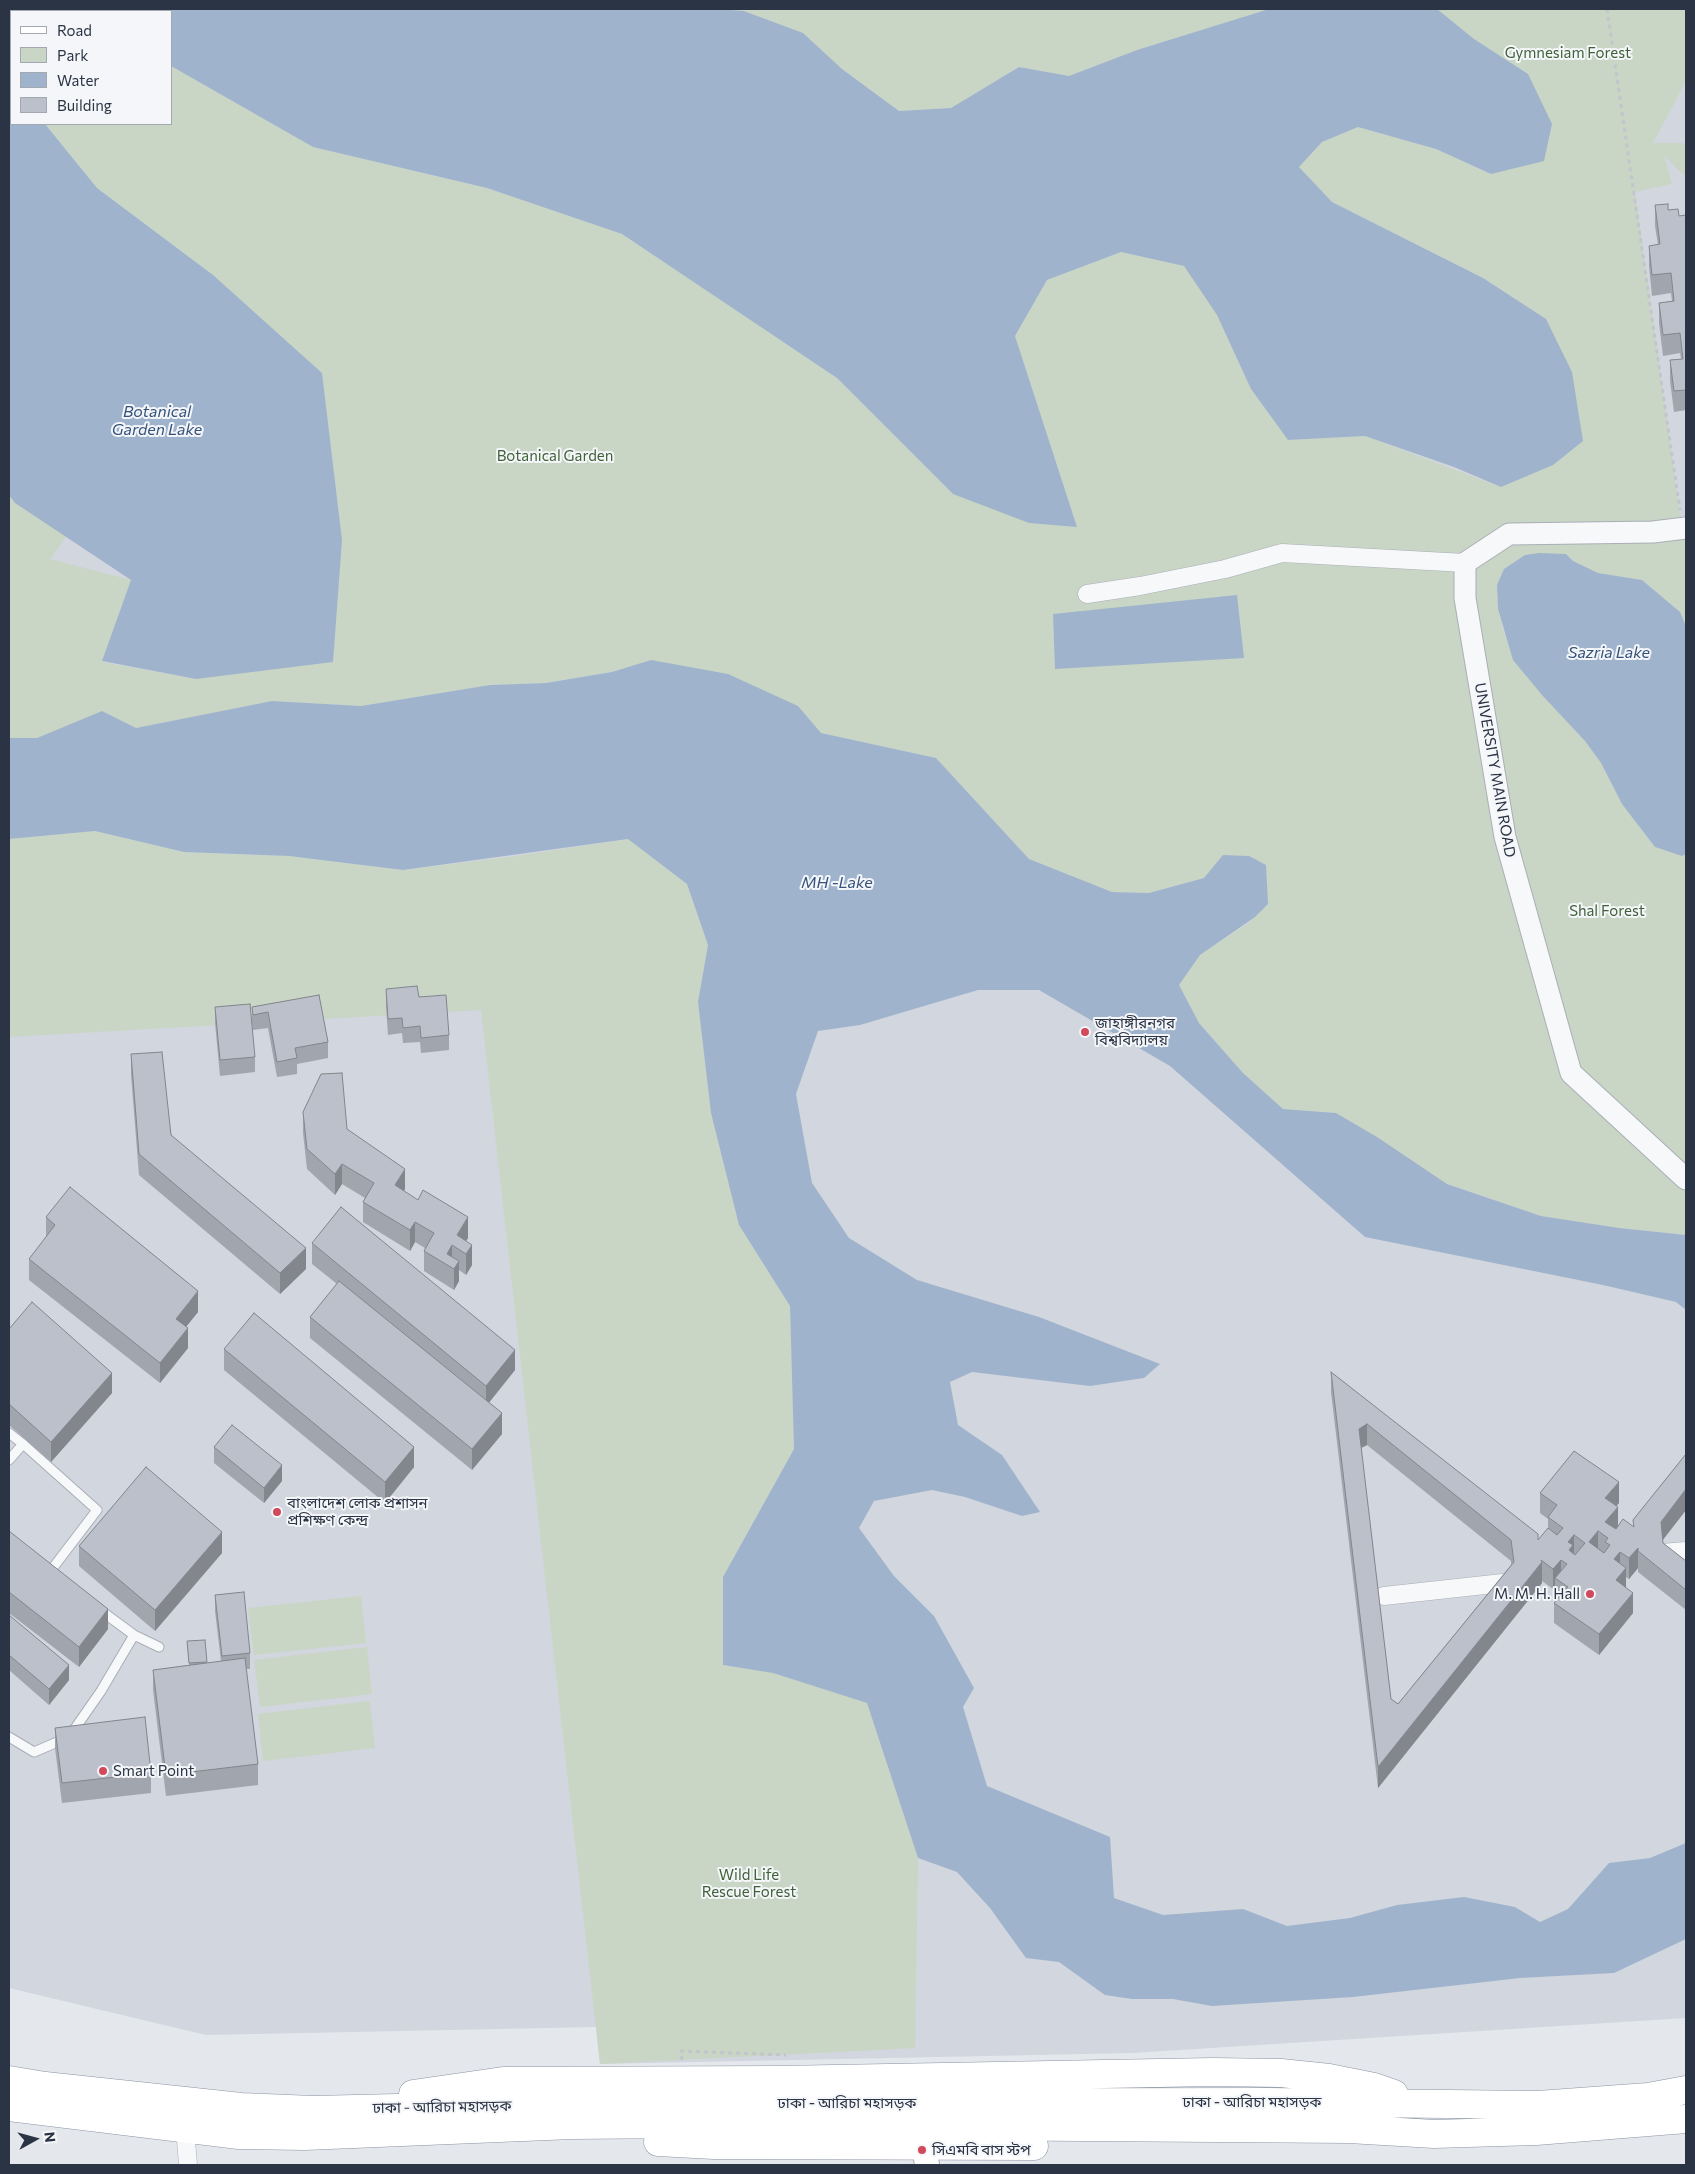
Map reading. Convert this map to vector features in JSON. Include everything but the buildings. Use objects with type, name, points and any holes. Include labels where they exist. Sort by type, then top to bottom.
[{"type":"highway","name":"ঢাকা - আরিচা মহাসড়ক","points":[[9,2080],[45,2086],[241,2107],[313,2110],[608,2103],[1418,2103],[1538,2105],[1648,2097],[1686,2090]]},
{"type":"highway","name":"ঢাকা - আরিচা মহাসড়ক","points":[[9,2107],[239,2135],[305,2136],[572,2125],[874,2125],[1349,2129],[1434,2134],[1527,2132],[1686,2119]]},
{"type":"highway","points":[[572,2125],[613,2135],[663,2142],[925,2155],[1268,2146],[1349,2129]]},
{"type":"street","points":[[1088,594],[1225,569],[1282,553],[1465,563],[1509,534],[1653,532],[1684,528]]},
{"type":"street","name":"UNIVERSITY MAIN ROAD","points":[[1465,563],[1465,598],[1505,836],[1571,1073],[1686,1179]]},
{"type":"street","points":[[1662,1553],[1686,1551]]},
{"type":"street","points":[[1384,1596],[1504,1583]]},
{"type":"street","points":[[185,2128],[188,2165]]},
{"type":"lane","points":[[9,1433],[97,1510],[50,1574]]},
{"type":"lane","points":[[9,1460],[23,1444]]},
{"type":"lane","points":[[96,1607],[134,1635],[159,1647]]},
{"type":"lane","points":[[9,1737],[34,1752],[69,1737],[101,1691],[134,1635]]},
{"type":"path","points":[[1607,9],[1684,528]]},
{"type":"shaded area","name":"জাহাঙ্গীরনগর বিশ্ববিদ্যালয়","points":[[9,9],[1686,9],[1686,2018],[1132,2053],[600,2064],[596,2027],[206,2035],[9,1988]]},
{"type":"green space","points":[[720,9],[1269,9],[1137,50],[1069,76],[1019,67],[951,108],[899,111],[842,69],[803,33],[744,11]]},
{"type":"green space","name":"Botanical Garden","points":[[1437,9],[1686,9],[1686,81],[1653,143],[1682,143],[1686,145],[1686,176],[1664,155],[1672,184],[1635,192],[1682,528],[1686,528],[1686,626],[1680,612],[1642,580],[1598,573],[1573,561],[1566,554],[1504,569],[1497,586],[1498,609],[1504,634],[1542,695],[1585,741],[1601,763],[1622,804],[1682,856],[1686,854],[1686,1235],[1619,1228],[1541,1216],[1442,1182],[1336,1113],[1283,1109],[1243,1073],[1195,1018],[1178,985],[1200,955],[1248,923],[1268,904],[1223,856],[1204,878],[1149,893],[1112,892],[1029,859],[936,758],[821,733],[798,706],[651,660],[612,672],[546,683],[490,685],[361,706],[272,701],[136,728],[102,711],[37,738],[9,738],[9,477],[66,537],[50,559],[131,580],[102,662],[196,679],[213,275],[97,188],[46,125],[172,125],[172,67],[313,147],[487,188],[622,234],[837,378],[953,494],[1077,527],[1015,336],[1047,280],[1121,252],[1184,266],[1217,315],[1251,389],[1288,440],[1365,436],[1501,487],[1546,319],[1483,278],[1332,202],[1299,167],[1322,142],[1358,127],[1436,149],[1490,174],[1474,39]]},
{"type":"green space","name":"Wild Life Rescue Forest","points":[[95,831],[184,852],[289,856],[403,870],[509,857],[629,839],[687,884],[708,945],[698,1002],[711,1113],[739,1225],[790,1306],[794,1449],[723,1577],[723,1665],[773,1673],[867,1703],[918,1858],[915,2048],[600,2064],[481,1010],[9,1037],[9,839]]},
{"type":"green space","points":[[361,1596],[366,1643],[254,1655],[248,1608]]},
{"type":"green space","points":[[367,1647],[372,1694],[260,1707],[254,1660]]},
{"type":"green space","points":[[370,1701],[375,1748],[263,1761],[258,1714]]},
{"type":"water","name":"Botanical Garden Lake","points":[[9,9],[719,9],[744,11],[803,33],[842,69],[899,111],[951,108],[1019,67],[1069,76],[1137,50],[1269,9],[1437,9],[1474,39],[1528,74],[1552,124],[1544,161],[1491,174],[1436,149],[1358,127],[1322,142],[1299,167],[1332,202],[1483,278],[1546,319],[1572,372],[1583,441],[1553,465],[1501,487],[1454,467],[1365,436],[1288,440],[1251,389],[1217,315],[1184,266],[1121,252],[1047,280],[1015,336],[1077,527],[1029,523],[953,494],[837,378],[622,234],[487,188],[313,147],[172,67],[172,10],[10,10],[10,125],[46,125],[97,188],[213,275],[322,373],[342,540],[333,662],[196,679],[102,661],[131,580],[15,503],[9,495]]},
{"type":"water","name":"Sazria Lake","points":[[1539,553],[1566,554],[1573,561],[1598,573],[1642,580],[1680,612],[1686,626],[1686,854],[1682,856],[1655,847],[1622,804],[1601,763],[1585,741],[1542,695],[1513,660],[1498,609],[1497,585],[1504,569],[1525,555]]},
{"type":"water","points":[[1237,595],[1244,658],[1055,669],[1053,614]]},
{"type":"water","name":"MH -Lake","points":[[651,660],[728,674],[798,706],[821,733],[936,758],[1029,859],[1112,892],[1149,893],[1204,878],[1223,855],[1249,856],[1266,865],[1268,904],[1255,917],[1200,955],[1179,985],[1199,1023],[1243,1073],[1283,1109],[1336,1113],[1377,1137],[1447,1184],[1541,1216],[1619,1228],[1686,1235],[1686,1310],[1676,1302],[1603,1285],[1365,1237],[1170,1066],[1039,990],[978,990],[860,1025],[818,1031],[796,1094],[812,1183],[849,1238],[917,1280],[1039,1317],[1160,1364],[1144,1378],[1090,1386],[972,1372],[950,1382],[958,1425],[1002,1455],[1040,1512],[1022,1516],[965,1497],[932,1490],[874,1501],[859,1528],[894,1576],[934,1616],[974,1688],[963,1707],[987,1786],[1110,1837],[1114,1898],[1163,1915],[1243,1909],[1287,1926],[1350,1918],[1397,1905],[1464,1897],[1515,1907],[1540,1922],[1568,1909],[1609,1863],[1650,1858],[1686,1843],[1686,1939],[1614,1973],[1520,1978],[1353,1997],[1212,2006],[1173,1999],[1132,1999],[1105,1995],[1059,1962],[1026,1958],[990,1908],[957,1872],[918,1858],[867,1703],[773,1673],[723,1665],[723,1577],[794,1449],[790,1306],[739,1225],[711,1113],[698,1002],[708,945],[687,884],[628,839],[403,870],[289,856],[184,852],[95,831],[9,839],[9,738],[37,738],[102,711],[136,728],[272,701],[361,706],[490,685],[546,683],[612,672]]},
{"type":"place","name":"জাহাঙ্গীরনগর বিশ্ববিদ্যালয়","points":[[1085,1032]]},
{"type":"place","name":"বাংলাদেশ লোক প্রশাসন প্রশিক্ষণ কেন্দ্র","points":[[277,1512]]},
{"type":"place","name":"M. M. H. Hall","points":[[1590,1594]]},
{"type":"place","name":"Smart Point","points":[[103,1771]]},
{"type":"place","name":"সিএমবি বাস স্টপ","points":[[922,2150]]},
{"type":"park label","name":"Gymnesiam Forest","points":[[1568,53]]},
{"type":"park label","name":"Shal Forest","points":[[1607,911]]}]
